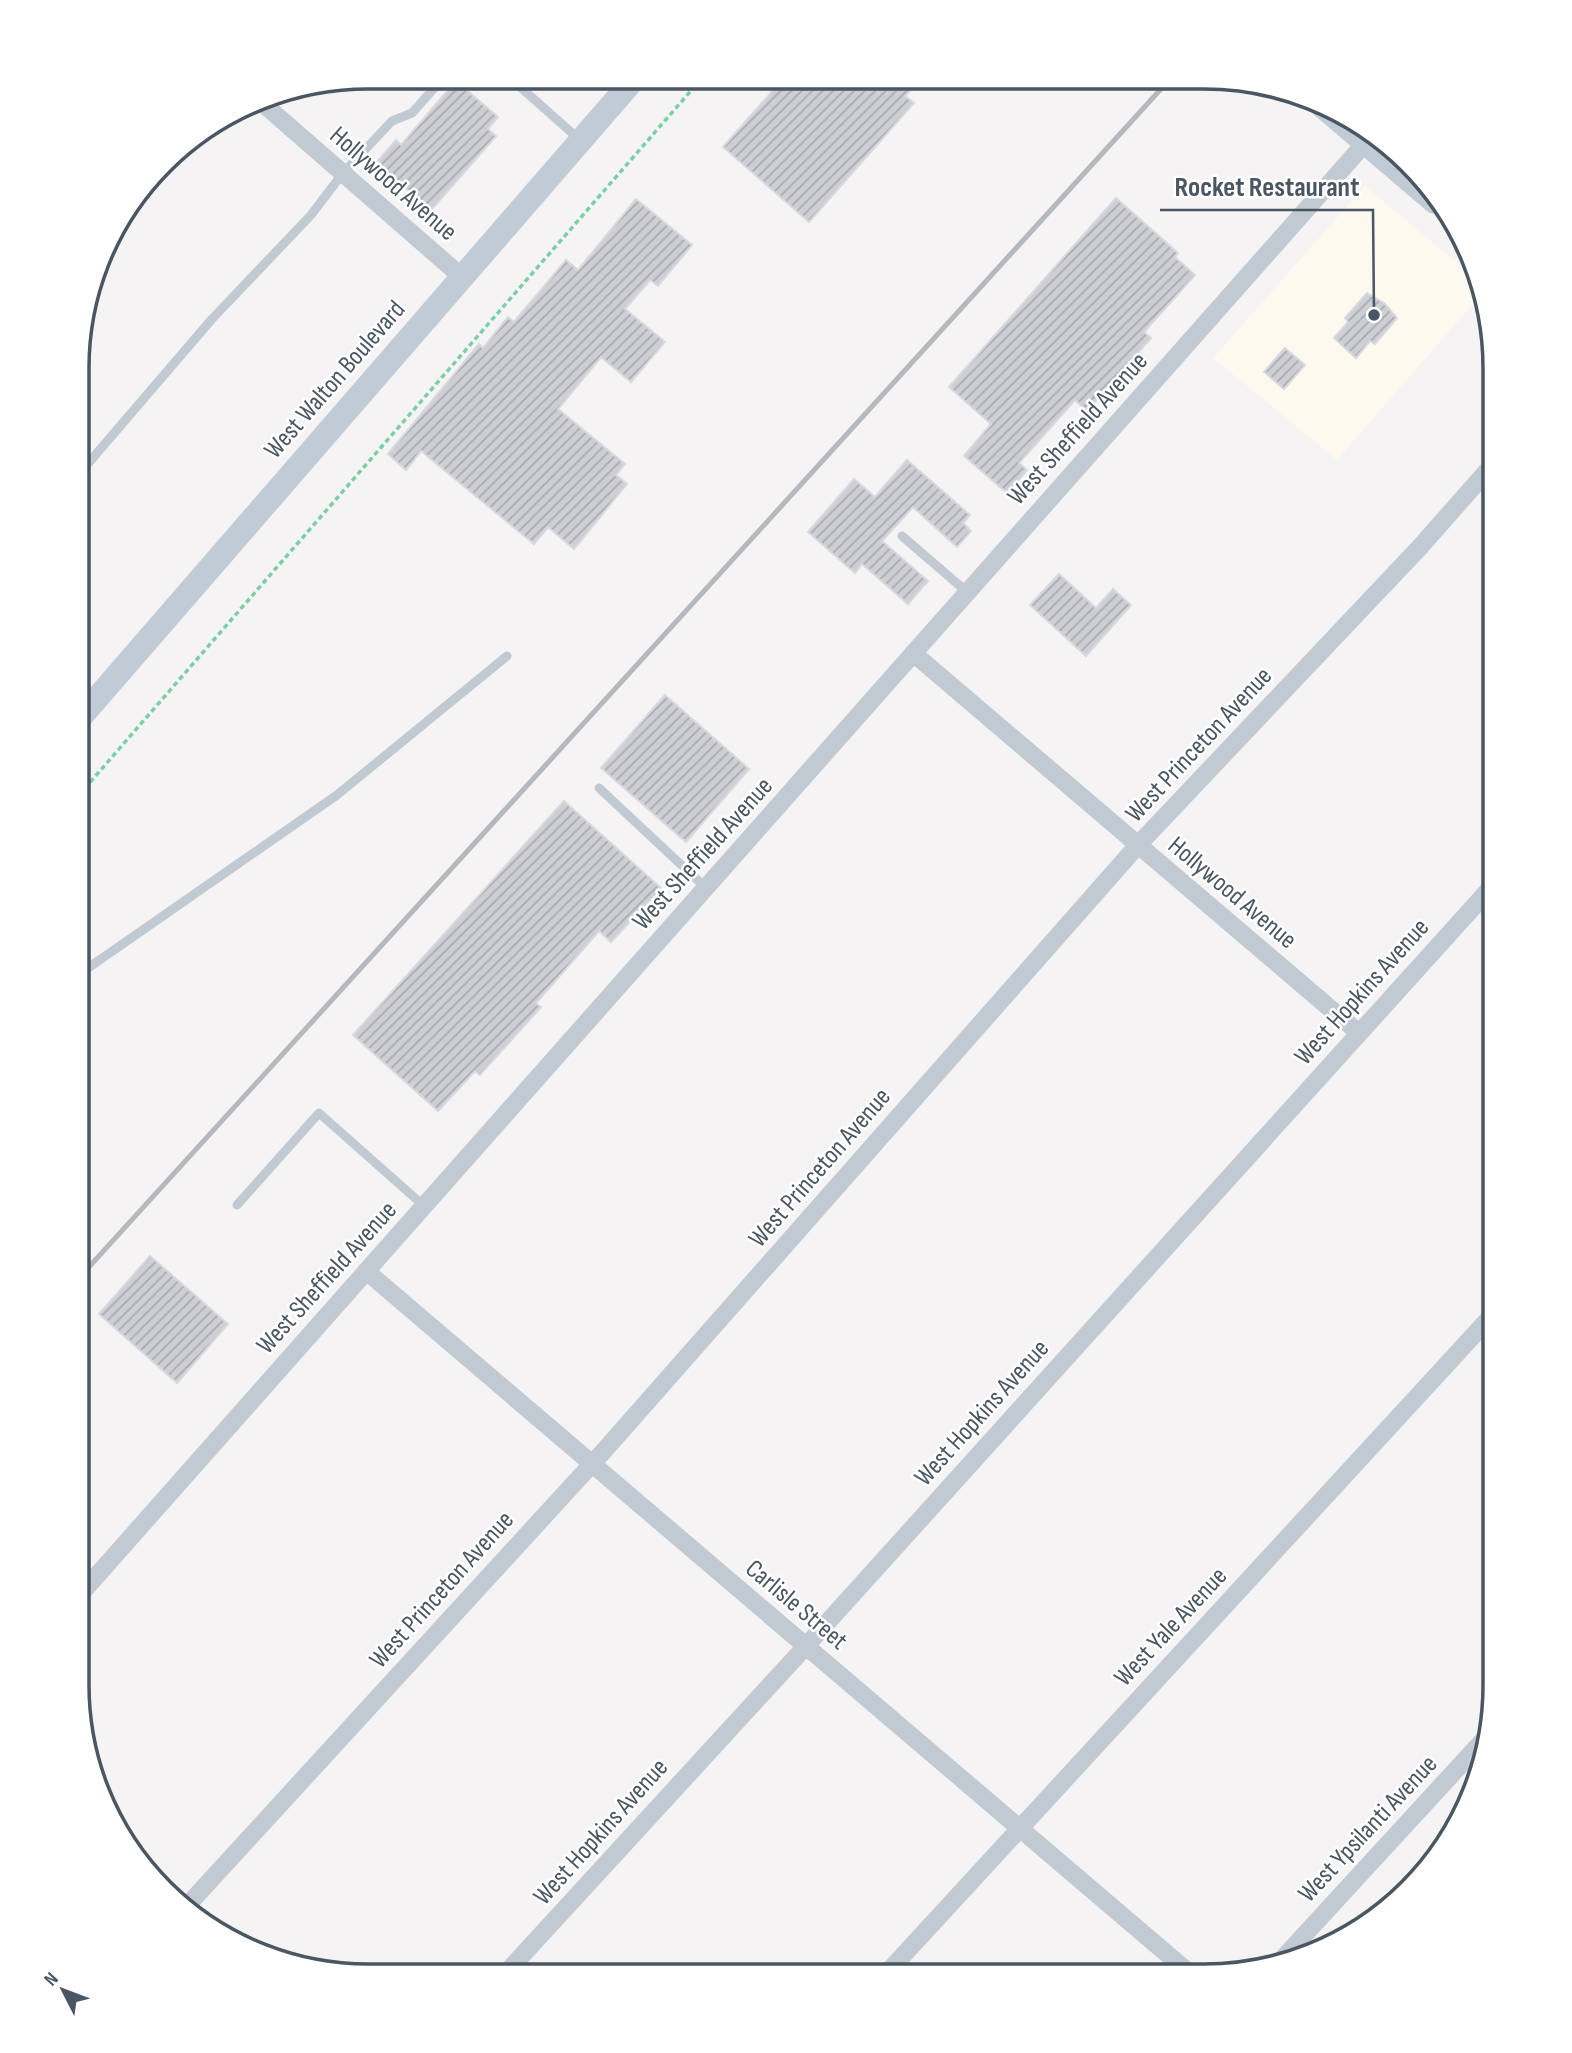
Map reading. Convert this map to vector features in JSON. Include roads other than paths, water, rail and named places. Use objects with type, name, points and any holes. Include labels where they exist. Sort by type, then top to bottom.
[{"type":"main road","name":"West Walton Boulevard","points":[[89,707],[626,89]]},
{"type":"street","name":"Hollywood Avenue","points":[[268,108],[462,277]]},
{"type":"street","name":"West Sheffield Avenue","points":[[89,1584],[1367,142]]},
{"type":"street","name":"West Princeton Avenue","points":[[192,1901],[592,1464],[1138,845],[1420,547],[1483,476]]},
{"type":"street","name":"Hollywood Avenue","points":[[913,653],[1359,1033]]},
{"type":"street","name":"West Hopkins Avenue","points":[[514,1964],[806,1646],[1483,896]]},
{"type":"street","name":"Carlisle Street","points":[[366,1271],[1179,1964]]},
{"type":"street","name":"West Yale Avenue","points":[[895,1964],[1483,1324]]},
{"type":"street","name":"West Ypsilanti Avenue","points":[[1290,1950],[1475,1750]]},
{"type":"lane","points":[[89,462],[212,319],[311,215],[343,173],[392,121],[412,113],[433,89]]},
{"type":"lane","points":[[522,89],[581,141]]},
{"type":"lane","points":[[902,536],[967,592]]},
{"type":"lane","points":[[89,967],[337,796],[507,656]]},
{"type":"lane","points":[[599,788],[706,888]]},
{"type":"lane","points":[[237,1205],[319,1113],[424,1206]]},
{"type":"railway","points":[[89,1267],[1161,89]]},
{"type":"place","name":"Rocket Restaurant","points":[[1374,315]]}]
